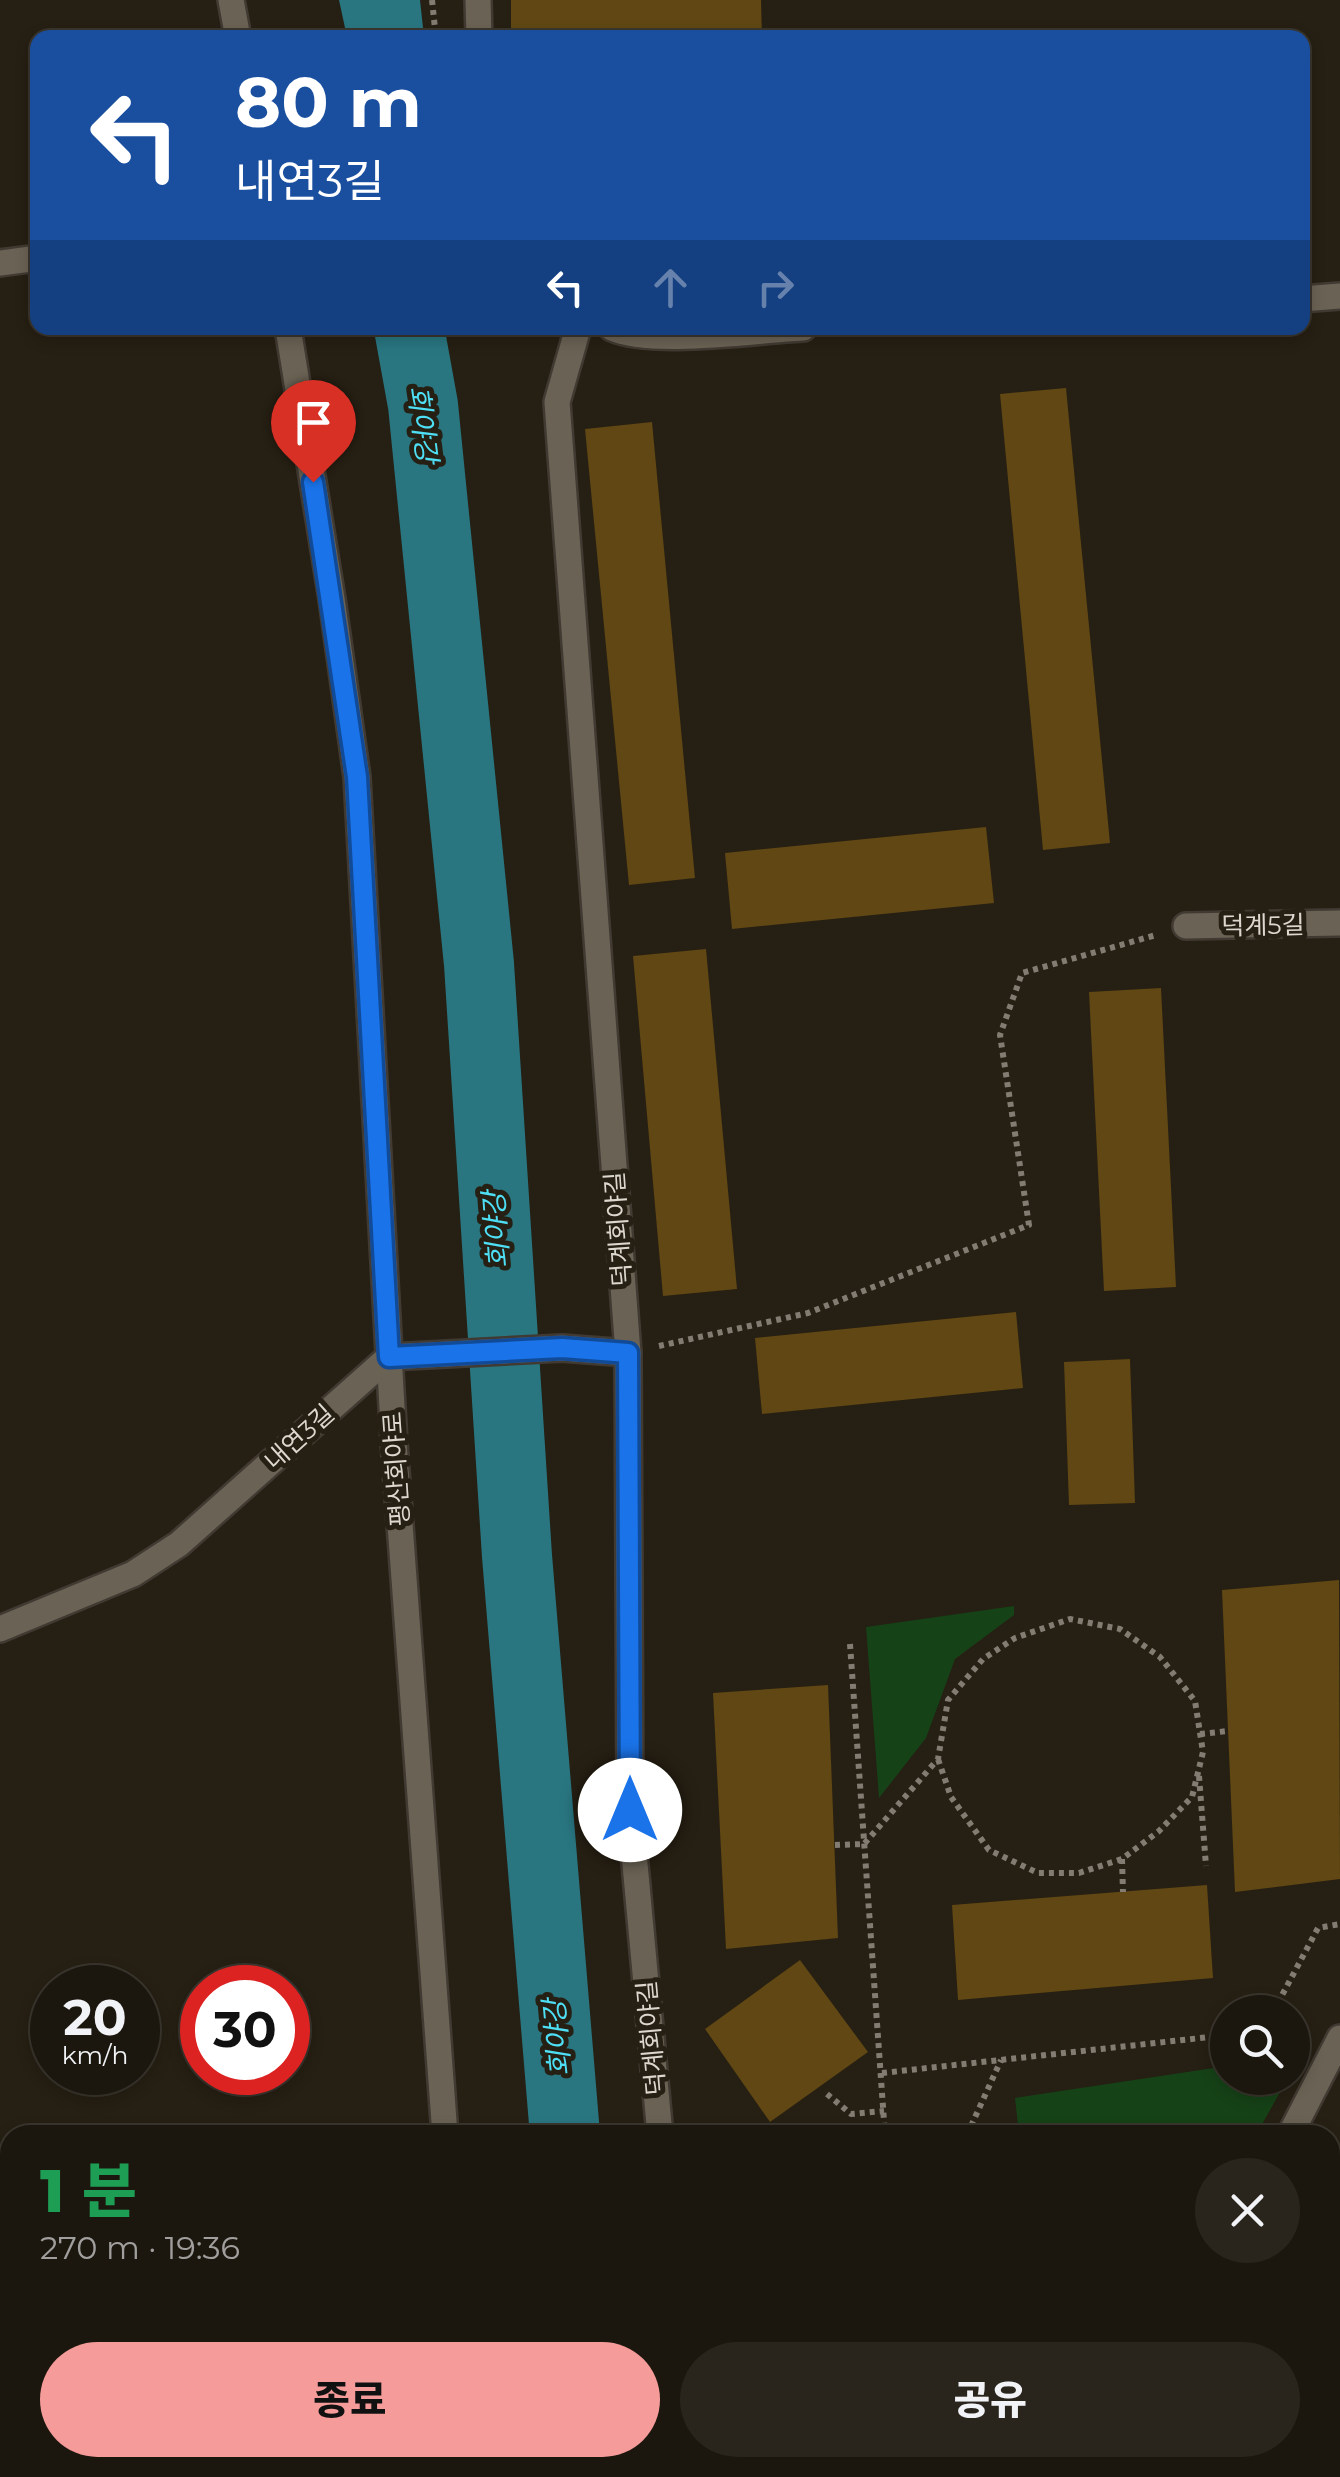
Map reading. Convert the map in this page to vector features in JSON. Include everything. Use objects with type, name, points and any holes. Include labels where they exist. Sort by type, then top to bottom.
[{"type":"street","points":[[231,0],[237,30]]},
{"type":"street","points":[[478,0],[479,30]]},
{"type":"street","points":[[0,263],[30,259]]},
{"type":"street","points":[[1310,298],[1340,296]]},
{"type":"street","name":"평산회야로","points":[[289,335],[357,777],[389,1357],[443,2125]]},
{"type":"street","name":"덕계회야길","points":[[576,335],[557,402],[628,1353],[630,1810],[659,2125]]},
{"type":"street","name":"덕계5길","points":[[1186,926],[1340,923]]},
{"type":"street","points":[[389,1357],[562,1348],[628,1353]]},
{"type":"street","name":"내연3길","points":[[0,1629],[133,1574],[179,1544],[389,1357]]},
{"type":"street","points":[[1295,2125],[1340,2038]]},
{"type":"path","points":[[432,0],[435,30]]},
{"type":"path","points":[[628,1353],[808,1313],[1029,1225],[1000,1036],[1022,973],[1186,926]]},
{"type":"path","points":[[1070,1619],[1120,1629],[1160,1657],[1195,1701],[1200,1734],[1203,1752],[1192,1796],[1122,1860],[1079,1873],[1038,1873],[989,1850],[952,1797],[938,1759],[948,1700],[983,1659],[1015,1638],[1070,1619]]},
{"type":"path","points":[[850,1644],[885,2125]]},
{"type":"path","points":[[1200,1734],[1228,1731]]},
{"type":"path","points":[[835,1844],[864,1844],[938,1759]]},
{"type":"path","points":[[1198,1770],[1206,1866]]},
{"type":"path","points":[[1122,1860],[1124,1892]]},
{"type":"path","points":[[1282,1995],[1318,1928],[1340,1924]]},
{"type":"path","points":[[882,2072],[1210,2036]]},
{"type":"path","points":[[972,2125],[1001,2060]]},
{"type":"path","points":[[827,2094],[851,2114],[884,2111]]},
{"type":"green space","points":[[1014,1606],[1014,1615],[955,1659],[926,1738],[879,1798],[866,1627]]},
{"type":"green space","points":[[1210,2069],[1210,2095],[1278,2095],[1262,2125],[1018,2125],[1015,2098]]},
{"type":"water","points":[[339,0],[420,0],[423,30],[345,30]]},
{"type":"building","points":[[511,0],[761,0],[762,30],[511,30]]},
{"type":"building","points":[[1066,388],[1110,843],[1043,850],[1000,394]]},
{"type":"building","points":[[652,422],[695,878],[629,885],[585,429]]},
{"type":"building","points":[[986,827],[994,903],[732,929],[725,853]]},
{"type":"building","points":[[706,949],[737,1289],[663,1296],[633,956]]},
{"type":"building","points":[[1161,988],[1176,1287],[1104,1291],[1089,992]]},
{"type":"building","points":[[1016,1312],[1023,1388],[762,1414],[755,1338]]},
{"type":"building","points":[[1130,1359],[1135,1503],[1069,1505],[1064,1362]]},
{"type":"building","points":[[1339,1580],[1340,1879],[1235,1892],[1222,1590]]},
{"type":"building","points":[[828,1685],[838,1938],[726,1949],[713,1693]]},
{"type":"building","points":[[1207,1885],[1213,1978],[958,2000],[952,1905]]},
{"type":"building","points":[[800,1960],[868,2052],[770,2122],[705,2029]]},
{"type":"waterway","name":"회야강","points":[[410,335],[423,405],[479,964],[517,1556],[564,2125]]},
{"type":"route","points":[[313,482],[357,777],[389,1357],[562,1348],[628,1353],[630,1810]]}]
